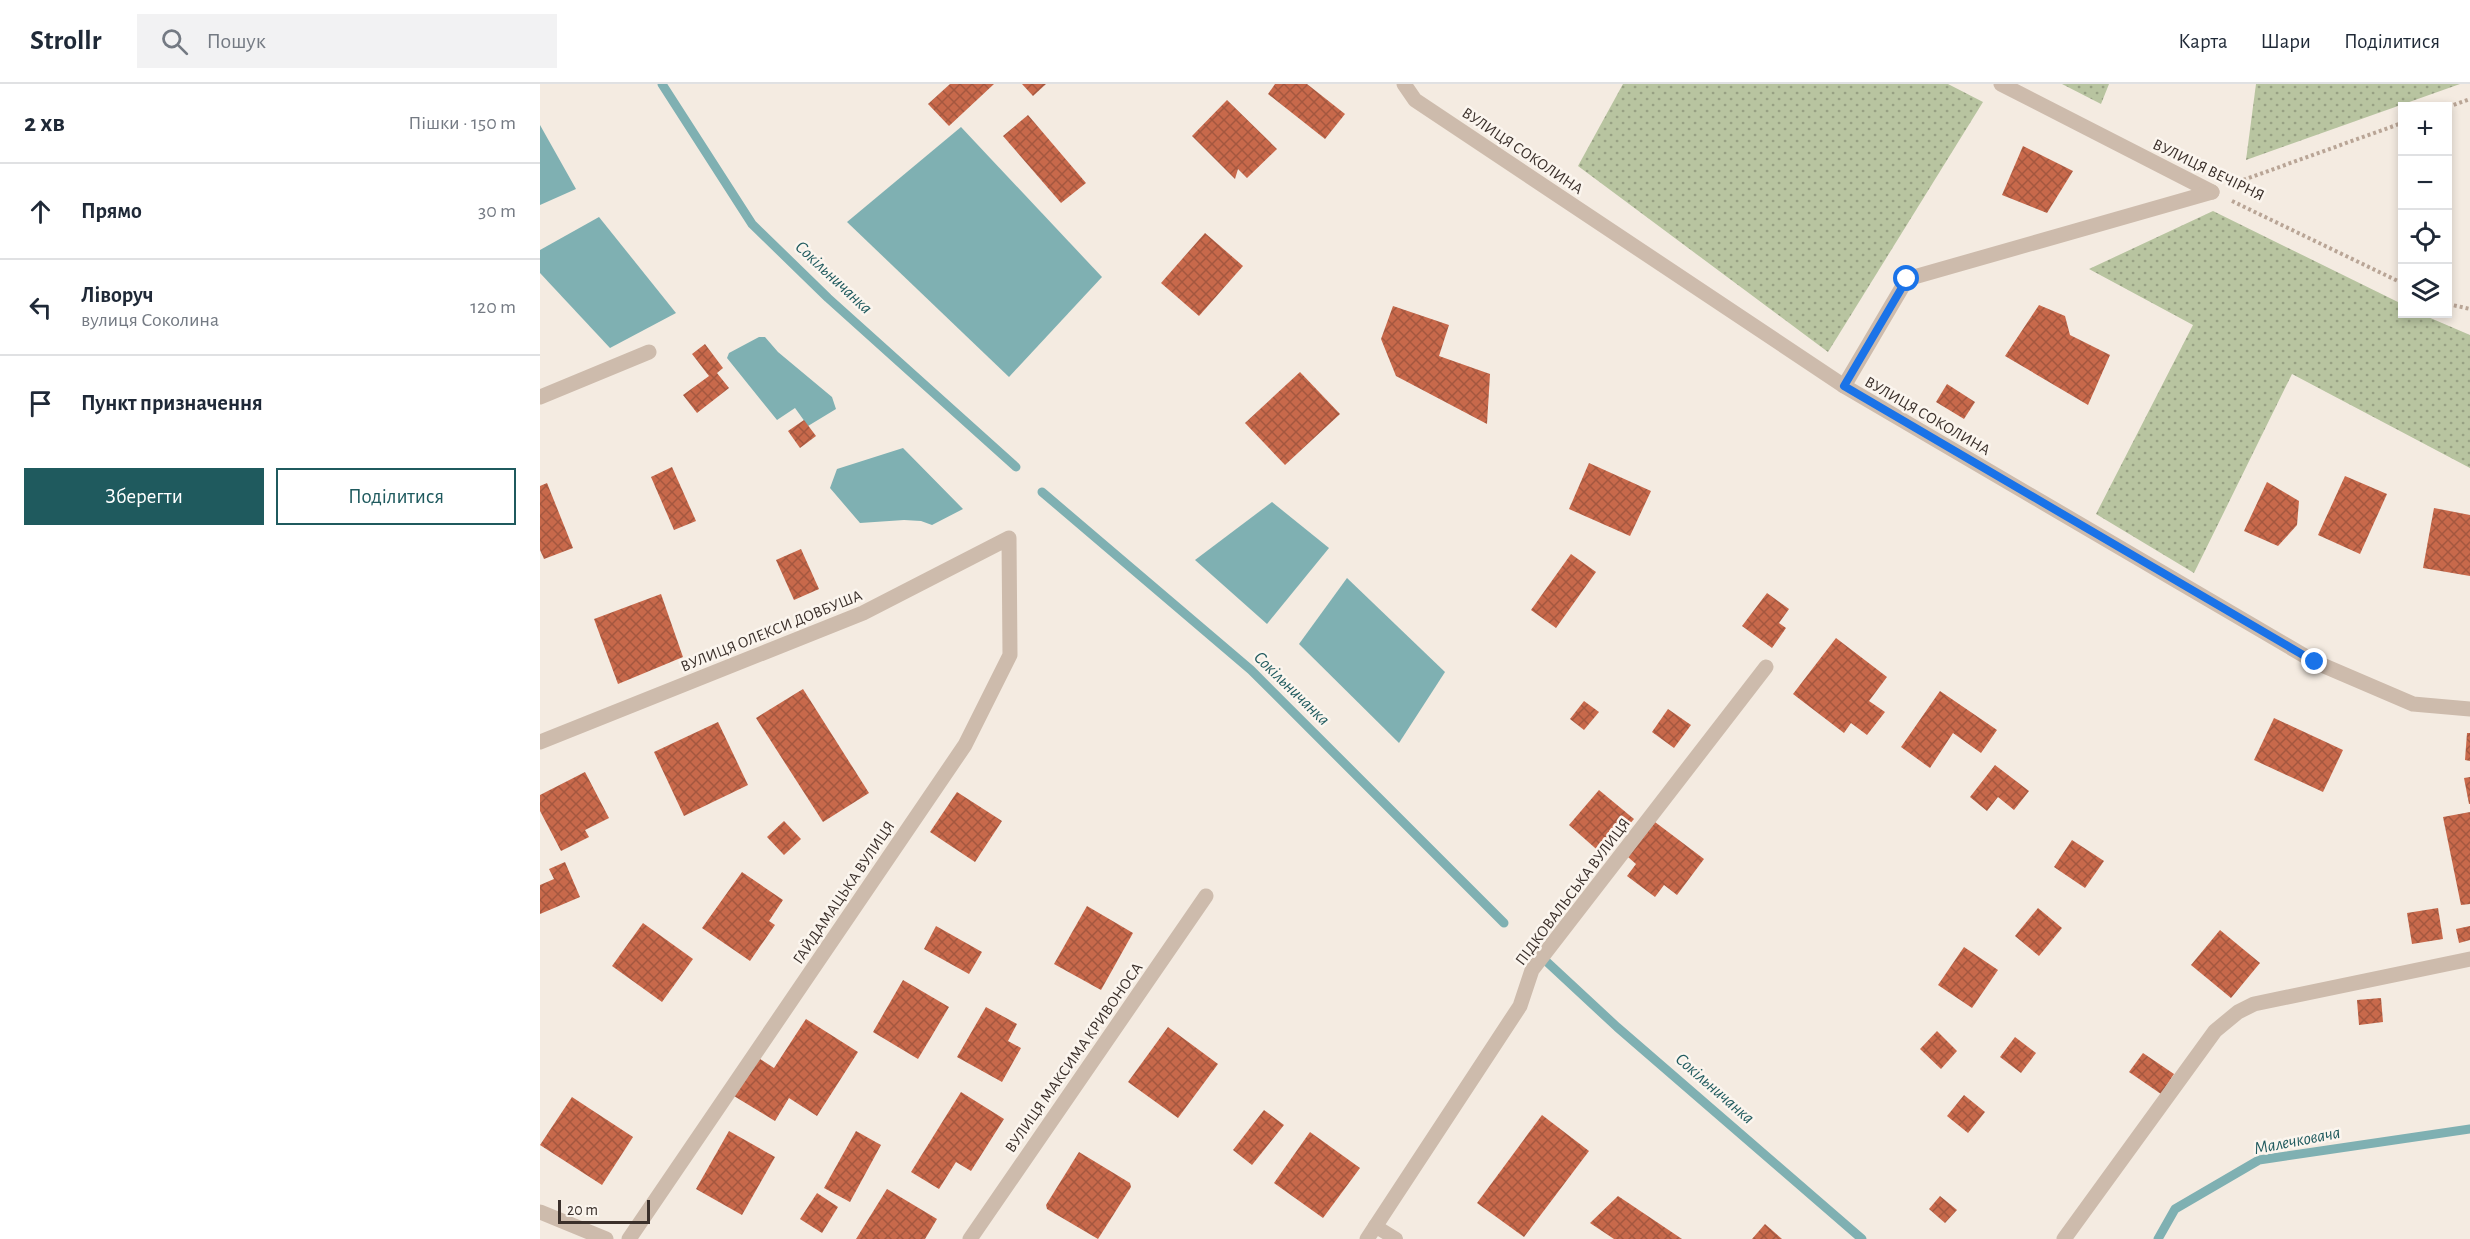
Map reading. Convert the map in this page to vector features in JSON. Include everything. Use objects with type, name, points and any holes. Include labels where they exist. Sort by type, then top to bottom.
[{"type":"street","name":"ВУЛИЦЯ СОКОЛИНА","points":[[1404,84],[1415,100],[1844,386],[2315,662],[2413,704],[2470,710]]},
{"type":"street","name":"ВУЛИЦЯ ВЕЧІРНЯ","points":[[2001,84],[2212,192]]},
{"type":"street","points":[[1844,386],[1907,279],[2212,192]]},
{"type":"street","points":[[540,397],[649,352]]},
{"type":"street","name":"ВУЛИЦЯ ОЛЕКСИ ДОВБУША","points":[[540,742],[863,613],[1009,538]]},
{"type":"street","name":"ГАЙДАМАЦЬКА ВУЛИЦЯ","points":[[629,1239],[965,745],[1010,655],[1009,538]]},
{"type":"street","name":"ПІДКОВАЛЬСЬКА ВУЛИЦЯ","points":[[1367,1239],[1520,1006],[1532,970],[1766,667]]},
{"type":"street","name":"ВУЛИЦЯ МАКСИМА КРИВОНОСА","points":[[970,1239],[1206,896]]},
{"type":"street","points":[[2064,1239],[2215,1030],[2238,1012],[2254,1004],[2470,959]]},
{"type":"street","points":[[540,1212],[606,1239]]},
{"type":"lane","points":[[1375,1226],[1396,1239]]},
{"type":"path","points":[[2452,106],[2470,99]]},
{"type":"path","points":[[2212,192],[2398,125]]},
{"type":"path","name":"ВУЛИЦЯ ВЕЧІРНЯ","points":[[2212,192],[2398,280]]},
{"type":"path","points":[[2452,305],[2470,309]]},
{"type":"green space","points":[[1623,84],[1948,84],[1983,102],[1828,352],[1578,166]]},
{"type":"green space","points":[[2062,84],[2109,84],[2101,104]]},
{"type":"green space","points":[[2256,84],[2460,84],[2409,102],[2398,102],[2398,106],[2246,160]]},
{"type":"green space","points":[[2213,211],[2398,302],[2398,318],[2430,318],[2470,335],[2470,468],[2292,374],[2194,573],[2096,514],[2193,325],[2089,269]]},
{"type":"water","points":[[540,125],[576,189],[540,205]]},
{"type":"water","points":[[961,127],[1102,277],[1009,377],[847,222]]},
{"type":"water","points":[[599,217],[676,313],[610,348],[540,273],[540,250]]},
{"type":"water","points":[[759,337],[765,337],[778,352],[832,397],[836,409],[808,426],[795,408],[777,420],[727,358],[729,353]]},
{"type":"water","points":[[903,448],[963,509],[932,525],[921,521],[904,520],[860,523],[830,488],[837,469]]},
{"type":"water","points":[[1272,502],[1329,548],[1267,624],[1195,560]]},
{"type":"water","points":[[1347,578],[1445,672],[1399,743],[1299,644]]},
{"type":"building","points":[[950,84],[994,84],[949,126],[928,104]]},
{"type":"building","points":[[1022,84],[1046,84],[1033,96]]},
{"type":"building","points":[[1275,84],[1307,84],[1345,114],[1325,139],[1268,94]]},
{"type":"building","points":[[1227,100],[1277,149],[1247,178],[1238,169],[1235,179],[1192,136]]},
{"type":"building","points":[[1028,115],[1086,183],[1061,203],[1003,136]]},
{"type":"building","points":[[2023,146],[2073,171],[2047,213],[2002,195]]},
{"type":"building","points":[[1205,233],[1243,266],[1199,316],[1161,283]]},
{"type":"building","points":[[2039,305],[2065,316],[2070,335],[2110,355],[2088,405],[2005,356]]},
{"type":"building","points":[[1393,306],[1449,325],[1439,356],[1490,374],[1487,424],[1396,376],[1381,339]]},
{"type":"building","points":[[705,344],[723,368],[717,373],[729,388],[697,413],[683,395],[709,376],[692,354]]},
{"type":"building","points":[[1300,372],[1340,414],[1285,465],[1245,423]]},
{"type":"building","points":[[1947,384],[1975,402],[1964,419],[1936,402]]},
{"type":"building","points":[[804,420],[816,436],[800,448],[788,431]]},
{"type":"building","points":[[1589,463],[1651,491],[1630,536],[1569,509]]},
{"type":"building","points":[[672,467],[696,521],[674,530],[651,477]]},
{"type":"building","points":[[2345,476],[2387,494],[2360,554],[2318,535]]},
{"type":"building","points":[[2267,482],[2299,501],[2297,525],[2278,546],[2244,531]]},
{"type":"building","points":[[547,483],[573,548],[544,559],[540,550],[540,486]]},
{"type":"building","points":[[2434,508],[2470,515],[2470,576],[2423,568]]},
{"type":"building","points":[[801,549],[819,589],[794,600],[776,560]]},
{"type":"building","points":[[1571,554],[1596,572],[1556,628],[1531,610]]},
{"type":"building","points":[[1767,593],[1789,609],[1779,623],[1786,628],[1772,648],[1742,626]]},
{"type":"building","points":[[661,594],[683,657],[618,684],[594,619]]},
{"type":"building","points":[[1836,638],[1887,677],[1869,701],[1885,712],[1867,735],[1851,723],[1844,733],[1793,694]]},
{"type":"building","points":[[803,689],[869,793],[823,822],[756,718]]},
{"type":"building","points":[[1940,691],[1997,730],[1981,753],[1953,733],[1930,768],[1901,747]]},
{"type":"building","points":[[1584,701],[1599,712],[1584,730],[1570,719]]},
{"type":"building","points":[[1668,709],[1691,725],[1674,748],[1652,732]]},
{"type":"building","points":[[2274,718],[2343,750],[2323,792],[2254,760]]},
{"type":"building","points":[[718,722],[748,785],[684,816],[654,752]]},
{"type":"building","points":[[2467,733],[2470,733],[2470,761],[2465,760]]},
{"type":"building","points":[[1995,765],[2029,791],[2014,810],[1998,797],[1987,811],[1970,797]]},
{"type":"building","points":[[585,772],[609,818],[585,830],[589,837],[561,851],[540,811],[540,795]]},
{"type":"building","points":[[2470,777],[2470,804],[2469,804],[2464,778]]},
{"type":"building","points":[[1599,790],[1634,819],[1603,855],[1569,825]]},
{"type":"building","points":[[957,792],[1002,821],[975,862],[930,832]]},
{"type":"building","points":[[2470,812],[2470,904],[2461,905],[2443,817]]},
{"type":"building","points":[[784,821],[801,839],[784,855],[767,837]]},
{"type":"building","points":[[1655,822],[1704,859],[1677,895],[1664,885],[1655,897],[1627,876],[1636,864],[1628,857]]},
{"type":"building","points":[[2072,840],[2104,861],[2085,888],[2054,867]]},
{"type":"building","points":[[565,862],[580,897],[540,914],[540,885],[554,879],[549,869]]},
{"type":"building","points":[[742,872],[783,900],[769,921],[775,925],[750,961],[702,928]]},
{"type":"building","points":[[1087,906],[1133,933],[1101,990],[1054,964]]},
{"type":"building","points":[[2038,908],[2062,928],[2039,956],[2015,936]]},
{"type":"building","points":[[2438,908],[2443,939],[2412,944],[2407,913]]},
{"type":"building","points":[[643,923],[693,959],[662,1002],[612,966]]},
{"type":"building","points":[[936,926],[982,952],[969,974],[924,949]]},
{"type":"building","points":[[2470,926],[2470,940],[2459,943],[2456,929]]},
{"type":"building","points":[[2220,930],[2260,963],[2231,998],[2191,965]]},
{"type":"building","points":[[1964,947],[1998,970],[1972,1008],[1938,985]]},
{"type":"building","points":[[903,980],[949,1007],[918,1059],[873,1032]]},
{"type":"building","points":[[2381,998],[2383,1022],[2359,1025],[2357,1000]]},
{"type":"building","points":[[986,1007],[1017,1024],[1008,1041],[1021,1048],[1002,1082],[957,1057]]},
{"type":"building","points":[[806,1019],[858,1052],[817,1116],[789,1098],[775,1121],[729,1093],[754,1055],[774,1068]]},
{"type":"building","points":[[1168,1027],[1218,1064],[1178,1118],[1128,1082]]},
{"type":"building","points":[[1937,1031],[1957,1051],[1941,1069],[1920,1049]]},
{"type":"building","points":[[2015,1037],[2036,1053],[2021,1073],[2000,1057]]},
{"type":"building","points":[[2143,1053],[2174,1074],[2161,1094],[2129,1072]]},
{"type":"building","points":[[961,1092],[1004,1119],[971,1171],[956,1162],[939,1189],[911,1172]]},
{"type":"building","points":[[1964,1095],[1985,1112],[1968,1133],[1947,1116]]},
{"type":"building","points":[[572,1097],[633,1137],[602,1185],[540,1145]]},
{"type":"building","points":[[1264,1110],[1284,1125],[1252,1165],[1233,1150]]},
{"type":"building","points":[[1542,1115],[1589,1151],[1524,1237],[1477,1203]]},
{"type":"building","points":[[729,1131],[775,1157],[742,1215],[696,1189]]},
{"type":"building","points":[[856,1131],[881,1145],[850,1202],[824,1188]]},
{"type":"building","points":[[1310,1132],[1360,1168],[1323,1218],[1274,1183]]},
{"type":"building","points":[[1079,1152],[1130,1183],[1131,1187],[1098,1239],[1047,1209],[1046,1205]]},
{"type":"building","points":[[887,1189],[937,1219],[925,1239],[856,1239]]},
{"type":"building","points":[[817,1193],[838,1207],[822,1233],[800,1219]]},
{"type":"building","points":[[1618,1196],[1682,1239],[1614,1239],[1590,1223]]},
{"type":"building","points":[[1940,1196],[1957,1210],[1945,1223],[1929,1209]]},
{"type":"building","points":[[1765,1224],[1782,1239],[1752,1239]]},
{"type":"waterway","name":"Сокільничанка","points":[[662,84],[752,224],[828,298],[1016,467]]},
{"type":"waterway","name":"Сокільничанка","points":[[1042,492],[1251,670],[1504,923]]},
{"type":"waterway","name":"Сокільничанка","points":[[1547,962],[1617,1027],[1862,1239]]},
{"type":"waterway","name":"Малечковача","points":[[2158,1239],[2175,1209],[2259,1160],[2470,1129]]},
{"type":"route","points":[[1907,279],[1844,386],[2315,662]]}]
